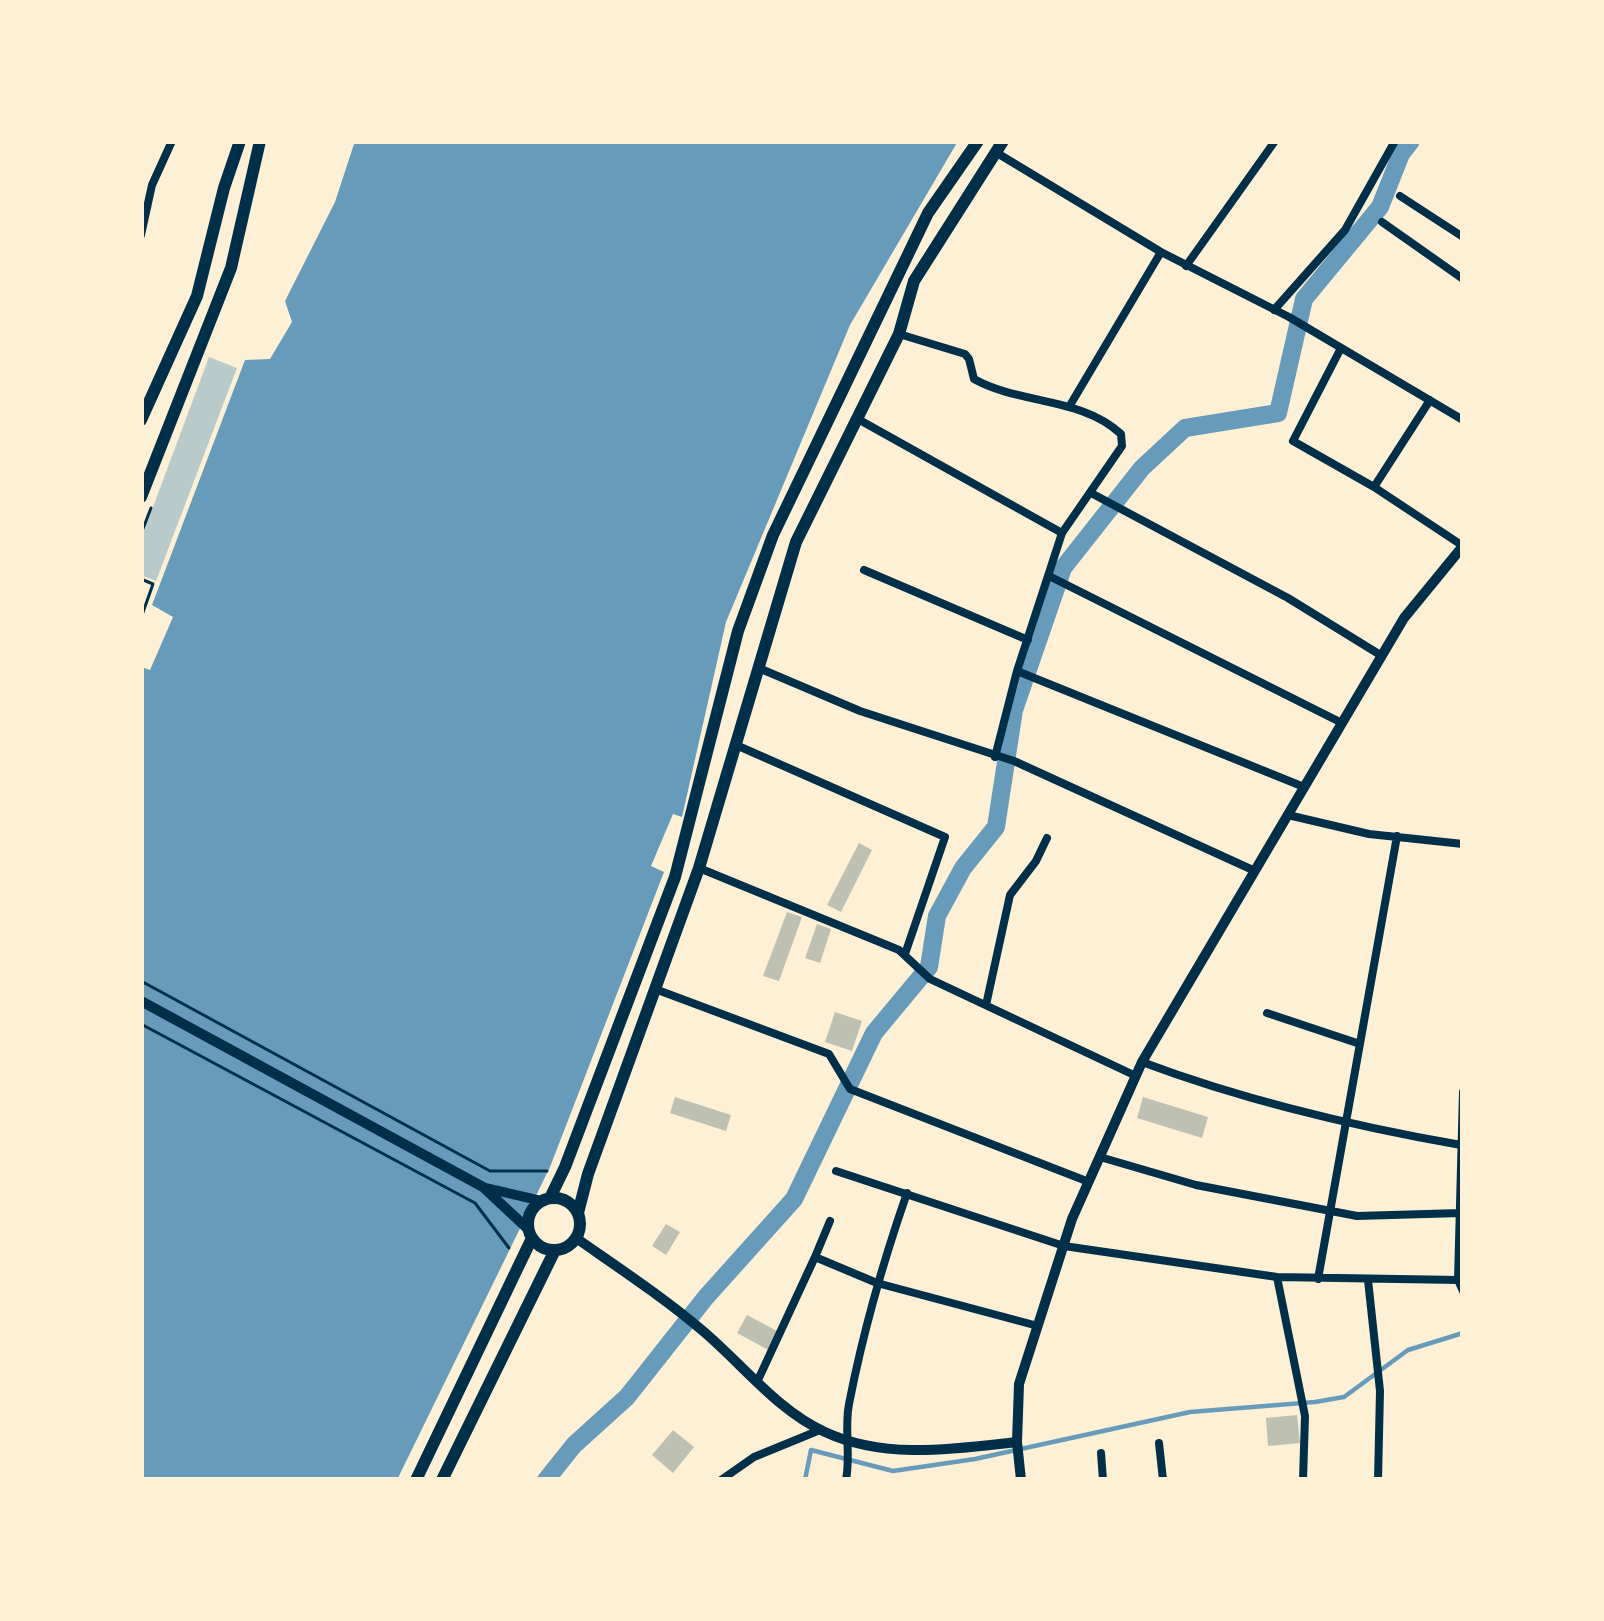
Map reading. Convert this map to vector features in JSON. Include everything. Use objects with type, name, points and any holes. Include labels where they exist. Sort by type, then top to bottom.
[{"type":"main road","points":[[141,420],[197,296],[240,141]]},
{"type":"main road","points":[[141,497],[231,268],[260,141]]},
{"type":"main road","points":[[416,1480],[531,1234],[531,1213],[546,1199],[565,1167],[674,877],[738,631],[773,535],[928,213],[978,141]]},
{"type":"main road","points":[[576,1238],[588,1174],[699,868],[796,542],[898,334],[914,281],[1000,147]]},
{"type":"main road","points":[[1021,1473],[1019,1384],[1064,1246],[1142,1062],[1404,618],[1463,546]]},
{"type":"main road","points":[[141,1001],[483,1187],[531,1234],[555,1250]]},
{"type":"main road","points":[[483,1187],[566,1201],[578,1213]]},
{"type":"main road","points":[[442,1480],[555,1250],[576,1238]]},
{"type":"main road","points":[[576,1238],[702,1330],[820,1430],[849,1445],[933,1451],[1017,1442]]},
{"type":"street","points":[[141,235],[146,184],[172,141]]},
{"type":"street","points":[[1186,266],[1275,141]]},
{"type":"street","points":[[1274,310],[1345,230],[1395,141]]},
{"type":"street","points":[[1000,147],[1161,252],[1289,317],[1463,420]]},
{"type":"street","points":[[1400,196],[1463,237]]},
{"type":"street","points":[[1382,222],[1463,279]]},
{"type":"street","points":[[1069,407],[1161,252]]},
{"type":"street","points":[[898,334],[964,354],[974,379],[993,390],[1069,407],[1111,424],[1121,434],[1122,446],[1062,532],[995,757]]},
{"type":"street","points":[[1341,348],[1293,441],[1463,546]]},
{"type":"street","points":[[1374,488],[1430,400]]},
{"type":"street","points":[[856,418],[1062,532]]},
{"type":"street","points":[[1091,493],[1288,598],[1382,656]]},
{"type":"street","points":[[864,570],[1028,640]]},
{"type":"street","points":[[1051,577],[1342,723]]},
{"type":"street","points":[[760,669],[860,711],[1014,761],[1255,871]]},
{"type":"street","points":[[1017,671],[1304,788]]},
{"type":"street","points":[[736,745],[945,837],[904,955]]},
{"type":"street","points":[[1288,815],[1320,825],[1463,844]]},
{"type":"street","points":[[1318,1279],[1397,836]]},
{"type":"street","points":[[986,1005],[1010,895],[1047,838]]},
{"type":"street","points":[[699,868],[904,955],[930,979],[1136,1076]]},
{"type":"street","points":[[655,989],[817,1048],[834,1059],[850,1089],[1089,1182]]},
{"type":"street","points":[[1267,1013],[1360,1044]]},
{"type":"street","points":[[1142,1062],[1208,1086],[1346,1124],[1461,1145]]},
{"type":"street","points":[[1463,1092],[1458,1280],[1463,1291]]},
{"type":"street","points":[[1100,1157],[1196,1186],[1331,1212],[1357,1216],[1461,1213]]},
{"type":"street","points":[[836,1171],[1064,1246],[1277,1276],[1458,1280]]},
{"type":"street","points":[[846,1478],[847,1412],[877,1283],[907,1193]]},
{"type":"street","points":[[758,1380],[830,1221]]},
{"type":"street","points":[[815,1257],[877,1283],[1038,1327]]},
{"type":"street","points":[[1277,1276],[1305,1417],[1303,1480]]},
{"type":"street","points":[[1368,1280],[1380,1391],[1378,1480]]},
{"type":"street","points":[[721,1480],[754,1457],[820,1430]]},
{"type":"street","points":[[1159,1443],[1162,1480]]},
{"type":"street","points":[[1101,1453],[1103,1480]]},
{"type":"path","points":[[141,579],[153,584],[141,618]]},
{"type":"path","points":[[141,981],[490,1171],[542,1173]]},
{"type":"path","points":[[141,1024],[475,1203],[508,1243]]},
{"type":"shaded area","points":[[209,357],[237,368],[156,581],[141,575],[141,539]]},
{"type":"water","points":[[355,141],[958,141],[850,325],[726,622],[682,817],[673,814],[651,866],[664,872],[550,1167],[397,1480],[141,1480],[141,667],[150,670],[173,617],[152,605],[245,360],[270,359],[292,322],[285,301],[335,202]]},
{"type":"building","points":[[859,843],[872,850],[841,912],[827,905]]},
{"type":"building","points":[[787,912],[802,917],[779,981],[763,976]]},
{"type":"building","points":[[817,924],[831,929],[820,963],[805,958]]},
{"type":"building","points":[[835,1012],[862,1021],[852,1051],[825,1042]]},
{"type":"building","points":[[675,1097],[731,1115],[726,1131],[670,1113]]},
{"type":"building","points":[[1143,1097],[1208,1117],[1202,1138],[1137,1118]]},
{"type":"building","points":[[666,1224],[680,1232],[666,1255],[652,1246]]},
{"type":"building","points":[[747,1315],[781,1333],[772,1352],[737,1333]]},
{"type":"building","points":[[1297,1415],[1300,1443],[1268,1446],[1266,1418]]},
{"type":"building","points":[[673,1430],[694,1447],[673,1473],[652,1455]]},
{"type":"waterway","points":[[546,1480],[574,1445],[627,1397],[706,1297],[794,1199],[874,1033],[929,967],[937,916],[963,868],[996,827],[1014,710],[1063,568],[1142,468],[1185,428],[1278,413],[1304,299],[1380,207],[1411,141]]},
{"type":"waterway","points":[[805,1480],[811,1450],[893,1471],[975,1459],[1190,1412],[1344,1397],[1408,1350],[1463,1333]]}]
